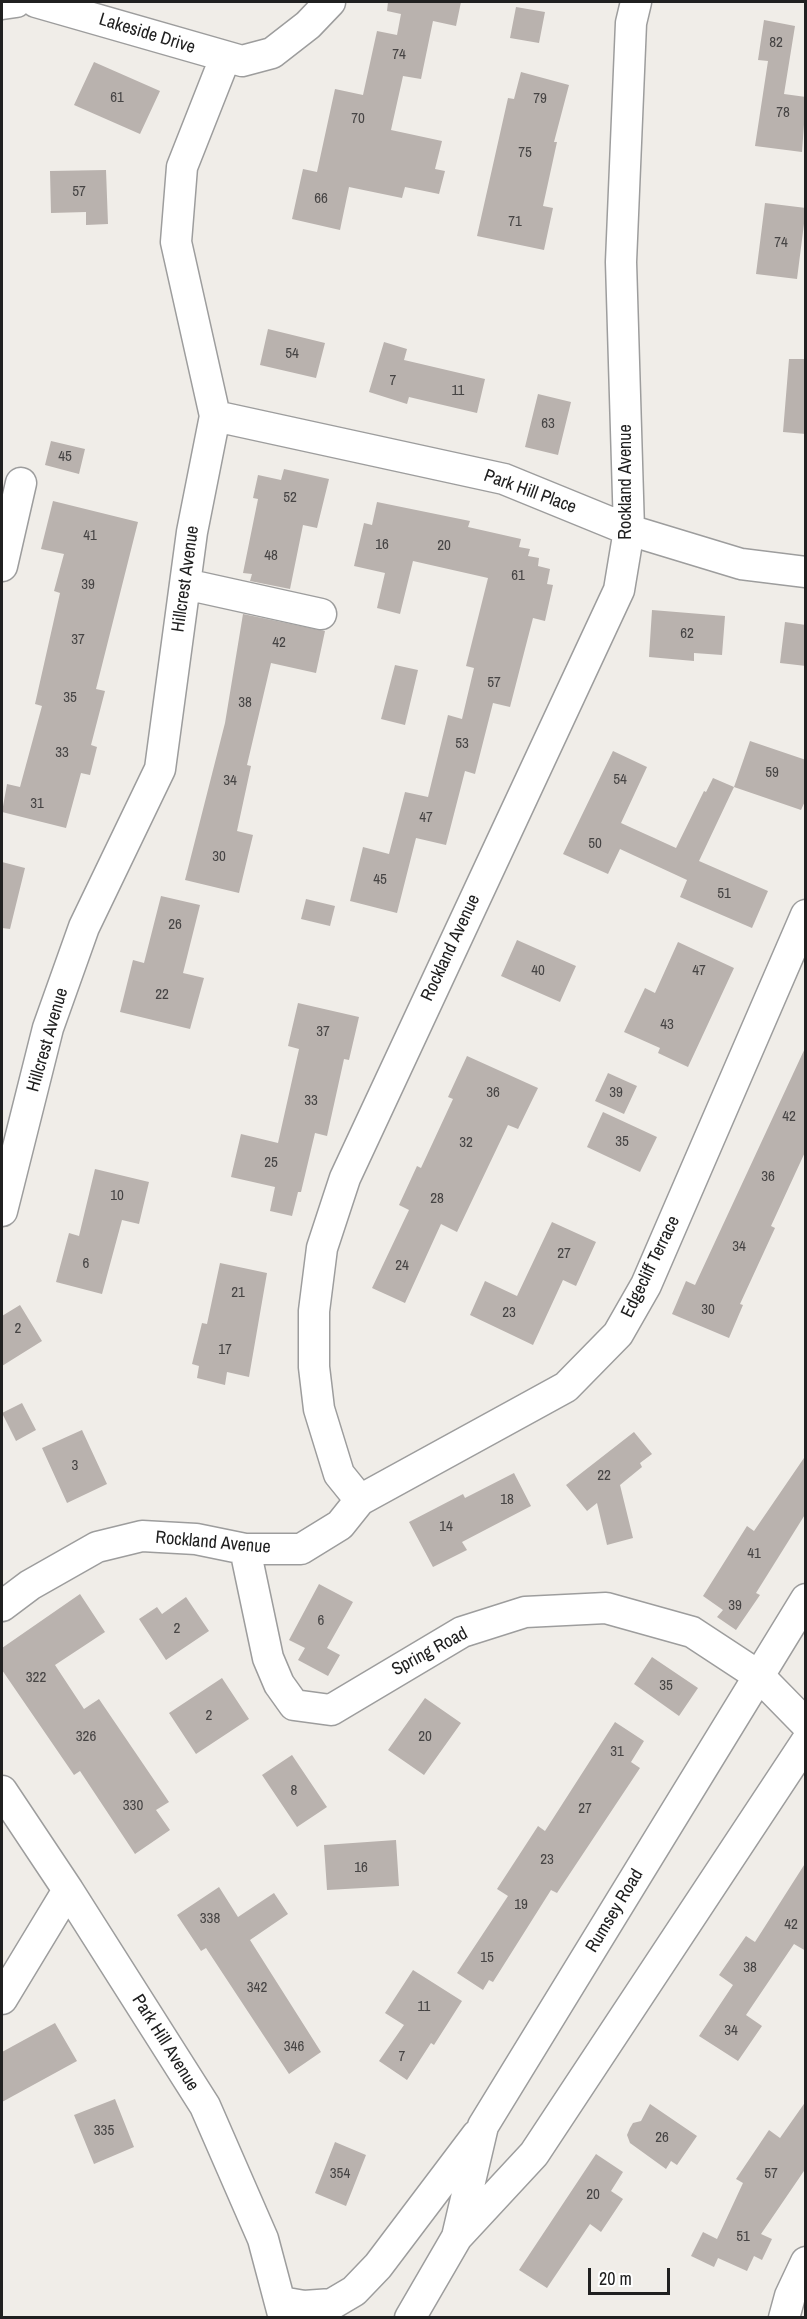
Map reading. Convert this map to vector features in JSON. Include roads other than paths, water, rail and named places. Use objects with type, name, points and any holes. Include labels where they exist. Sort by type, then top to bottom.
[{"type":"street","points":[[2,4],[16,2]]},
{"type":"street","name":"Lakeside Drive","points":[[36,2],[225,58]]},
{"type":"street","points":[[225,58],[242,61],[272,53],[308,25],[330,2]]},
{"type":"street","name":"Rockland Avenue","points":[[2,1605],[30,1585],[97,1547],[142,1536],[196,1539],[245,1549],[301,1549],[340,1525],[360,1500],[339,1474],[319,1410],[314,1367],[314,1311],[322,1248],[345,1178],[618,590],[629,530],[621,262],[631,23],[636,2]]},
{"type":"street","name":"Hillcrest Avenue","points":[[2,1211],[48,1028],[80,938],[160,770],[192,532],[215,416],[176,242],[182,167],[225,58]]},
{"type":"street","name":"Park Hill Place","points":[[215,416],[504,479],[629,530],[741,564],[806,572]]},
{"type":"street","points":[[2,566],[21,483]]},
{"type":"street","points":[[185,584],[321,614]]},
{"type":"street","name":"Edgecliff Terrace","points":[[360,1500],[566,1387],[618,1334],[646,1285],[795,970],[806,915]]},
{"type":"street","name":"Spring Road","points":[[245,1549],[268,1658],[279,1684],[294,1705],[331,1710],[462,1632],[525,1612],[606,1608],[692,1632],[759,1676]]},
{"type":"street","name":"Rumsey Road","points":[[457,2237],[483,2126],[806,1599]]},
{"type":"street","points":[[759,1676],[806,1724]]},
{"type":"street","name":"Rumsey Road","points":[[410,2318],[457,2237],[534,2154],[806,1742]]},
{"type":"street","name":"Park Hill Avenue","points":[[2,1791],[68,1890],[205,2106],[263,2240],[282,2310]]},
{"type":"street","points":[[2,1999],[68,1890]]},
{"type":"street","points":[[282,2310],[332,2304],[354,2290],[378,2266],[483,2126]]},
{"type":"street","points":[[784,2318],[790,2296],[806,2262]]}]
